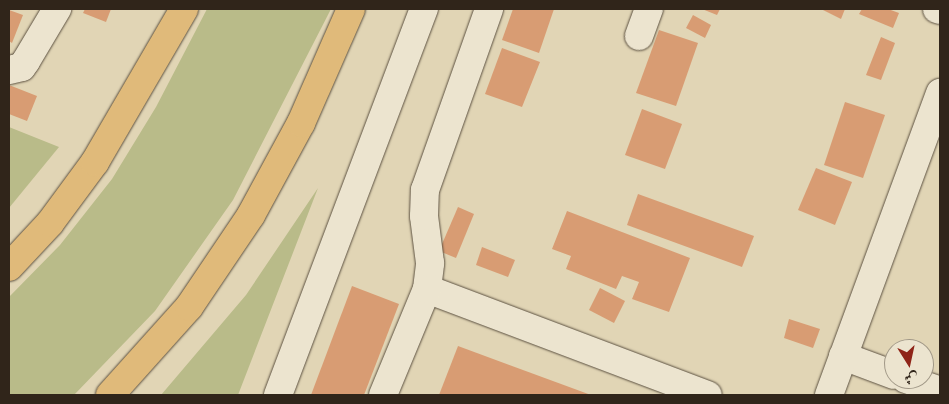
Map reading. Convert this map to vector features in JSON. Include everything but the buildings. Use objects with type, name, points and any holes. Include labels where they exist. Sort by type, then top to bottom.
[{"type":"main road","points":[[9,267],[50,223],[95,162],[184,9]]},
{"type":"main road","points":[[110,395],[189,308],[251,216],[301,123],[351,9]]},
{"type":"lane","points":[[9,70],[15,70],[26,62],[57,9]]},
{"type":"lane","points":[[278,395],[424,9]]},
{"type":"lane","points":[[383,395],[426,289],[430,263],[424,216],[425,190],[489,9]]},
{"type":"lane","points":[[639,36],[649,9]]},
{"type":"lane","points":[[828,395],[940,93]]},
{"type":"lane","points":[[426,289],[708,395]]},
{"type":"lane","points":[[843,356],[884,371]]},
{"type":"green space","points":[[207,9],[331,9],[233,200],[155,311],[74,395],[9,395],[9,297],[60,245],[112,179],[156,107]]},
{"type":"green space","points":[[9,127],[59,147],[9,208]]},
{"type":"green space","points":[[318,188],[238,395],[161,395],[246,295]]}]
